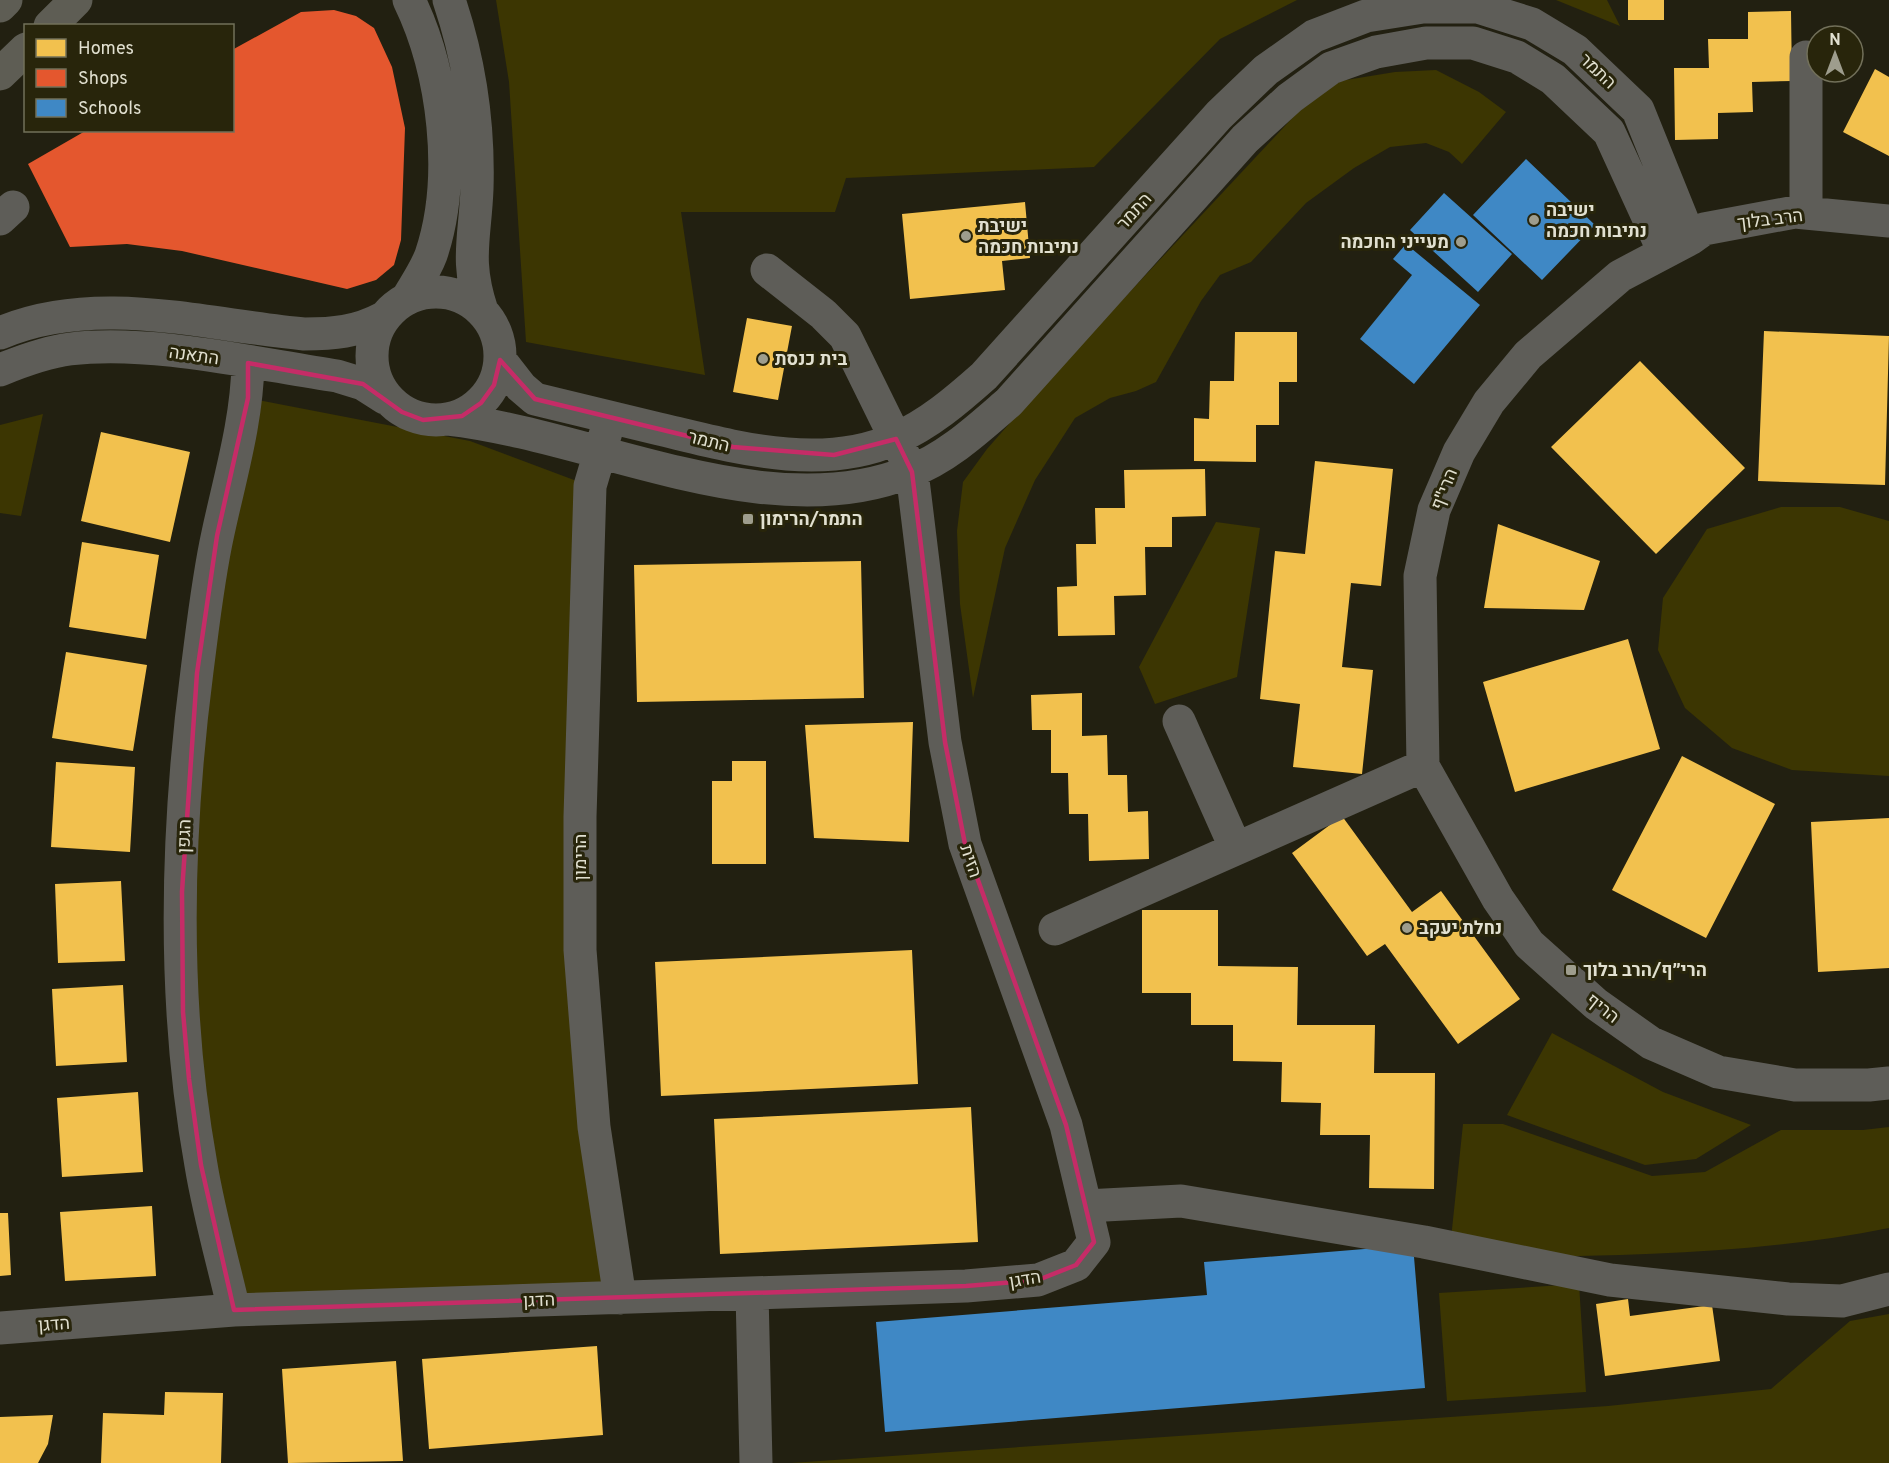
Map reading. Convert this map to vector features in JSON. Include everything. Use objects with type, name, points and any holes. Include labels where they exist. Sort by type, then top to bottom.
[{"type":"main road","points":[[0,6],[6,0]]},
{"type":"main road","points":[[52,24],[76,0]]},
{"type":"main road","points":[[0,74],[24,51]]},
{"type":"street","points":[[409,0],[423,28],[434,67],[441,107],[443,189],[430,255],[395,308],[375,333],[370,355],[374,378],[385,398],[402,412],[423,420],[462,416],[481,403],[494,385],[501,351],[495,330],[482,311],[473,284],[470,264],[477,191],[474,104],[467,60],[449,0]]},
{"type":"street","name":"התמר","points":[[500,360],[520,387],[535,399],[733,447],[787,454],[834,454],[872,447],[896,439],[946,409],[984,376],[1219,115],[1266,70],[1314,36],[1366,16],[1423,7],[1478,7],[1532,24],[1575,50],[1638,110],[1677,246]]},
{"type":"street","name":"התמר","points":[[448,419],[493,424],[726,482],[784,491],[837,491],[881,482],[912,471],[967,438],[1009,402],[1245,139],[1290,98],[1331,68],[1376,51],[1426,43],[1473,43],[1517,57],[1553,79],[1609,132],[1677,246]]},
{"type":"street","points":[[1806,84],[1806,213]]},
{"type":"street","name":"הרב בלוך","points":[[1620,276],[1704,229],[1795,212],[1889,221]]},
{"type":"street","name":"הזית","points":[[767,270],[823,314],[845,336],[912,471],[945,742],[965,844],[1066,1125],[1094,1242],[1076,1266]]},
{"type":"street","name":"הרי\"ף","points":[[1423,766],[1420,576],[1434,510],[1459,452],[1490,402],[1528,355],[1620,276]]},
{"type":"street","points":[[395,308],[421,293],[443,291],[464,298],[482,311]]},
{"type":"street","name":"התאנה","points":[[0,333],[63,315],[116,313],[304,334],[335,334],[365,327],[395,308]]},
{"type":"street","name":"התאנה","points":[[0,370],[21,361],[69,349],[115,347],[162,350],[337,376],[363,384],[385,398]]},
{"type":"street","name":"הגפן","points":[[234,1310],[201,1166],[189,1079],[183,1012],[182,892],[185,800],[196,673],[217,536],[248,398],[248,363]]},
{"type":"street","name":"הרימון","points":[[611,417],[599,451],[590,498],[580,817],[580,950],[594,1127],[620,1298]]},
{"type":"street","points":[[1179,721],[1236,849]]},
{"type":"street","points":[[1055,928],[1423,766]]},
{"type":"street","name":"הריף","points":[[1423,766],[1498,899],[1529,944],[1596,1004],[1651,1043],[1718,1072],[1795,1086],[1869,1086],[1889,1083]]},
{"type":"street","points":[[1086,1206],[1181,1201],[1424,1242],[1610,1280],[1788,1299],[1842,1301],[1889,1289]]},
{"type":"street","name":"הדגן","points":[[0,1328],[234,1310],[966,1286],[1038,1280],[1076,1266]]},
{"type":"street","points":[[752,1293],[756,1463]]},
{"type":"highlighted area","points":[[500,360],[535,399],[733,447],[834,455],[896,439],[912,472],[945,742],[965,844],[1066,1125],[1094,1242],[1076,1265],[1038,1280],[966,1286],[234,1310],[201,1165],[189,1079],[183,1012],[182,892],[197,673],[217,536],[248,398],[248,363],[363,384],[402,412],[423,420],[462,416],[481,403],[494,385]]},
{"type":"shaded area","points":[[496,0],[1297,0],[1220,39],[1094,167],[846,178],[835,212],[681,212],[705,375],[526,342],[509,82]]},
{"type":"shaded area","points":[[1556,0],[1607,0],[1620,26]]},
{"type":"shaded area","points":[[1436,70],[1479,92],[1506,112],[1462,164],[1449,152],[1426,143],[1390,147],[1354,168],[1306,203],[1251,262],[1220,275],[1201,301],[1156,382],[1136,391],[1110,398],[1075,418],[1035,480],[1005,548],[973,698],[960,604],[957,531],[963,482],[987,449],[1053,374],[1298,112],[1340,81],[1395,72]]},
{"type":"shaded area","points":[[248,398],[470,441],[590,486],[580,817],[620,1298],[234,1310],[201,1165],[182,892]]},
{"type":"shaded area","points":[[43,414],[21,516],[0,513],[0,425]]},
{"type":"shaded area","points":[[1781,507],[1840,507],[1889,521],[1889,776],[1792,770],[1732,748],[1685,708],[1658,650],[1663,598],[1707,529]]},
{"type":"shaded area","points":[[1216,522],[1260,528],[1237,677],[1155,704],[1139,667]]},
{"type":"shaded area","points":[[1552,1033],[1663,1092],[1751,1125],[1696,1159],[1645,1165],[1507,1115]]},
{"type":"shaded area","points":[[1463,1124],[1503,1124],[1652,1176],[1705,1172],[1781,1130],[1863,1130],[1889,1127],[1889,1228],[1834,1238],[1725,1250],[1615,1255],[1449,1258]]},
{"type":"shaded area","points":[[1579,1284],[1586,1392],[1447,1401],[1439,1293]]},
{"type":"shaded area","points":[[1889,1314],[1889,1463],[791,1463],[1608,1406],[1771,1389],[1850,1321]]},
{"type":"building: Homes","points":[[1628,0],[1664,0],[1664,20],[1628,20]]},
{"type":"building: Homes","points":[[1791,11],[1792,81],[1752,82],[1753,112],[1718,113],[1718,139],[1675,140],[1674,68],[1709,68],[1708,39],[1748,39],[1748,12]]},
{"type":"building: Homes","points":[[1875,69],[1889,77],[1889,156],[1843,132]]},
{"type":"building: Homes","name":"ישיבת נתיבות חכמה","points":[[1025,202],[1030,258],[1002,261],[1005,290],[910,299],[902,214]]},
{"type":"building: Homes","name":"בית כנסת","points":[[747,318],[792,326],[778,400],[733,392]]},
{"type":"building: Homes","points":[[1764,331],[1889,336],[1885,485],[1758,481]]},
{"type":"building: Homes","points":[[1235,332],[1297,332],[1297,382],[1279,382],[1279,425],[1256,425],[1256,462],[1194,461],[1194,418],[1209,419],[1210,381],[1234,381]]},
{"type":"building: Homes","points":[[1640,361],[1745,468],[1656,554],[1551,447]]},
{"type":"building: Homes","points":[[101,432],[190,452],[170,542],[81,521]]},
{"type":"building: Homes","points":[[1315,461],[1393,469],[1381,586],[1351,583],[1342,667],[1373,670],[1362,774],[1293,767],[1300,704],[1260,699],[1275,551],[1305,554]]},
{"type":"building: Homes","points":[[1205,469],[1206,516],[1172,517],[1172,547],[1145,547],[1146,595],[1114,596],[1115,635],[1058,636],[1057,587],[1077,586],[1076,544],[1096,544],[1095,508],[1125,508],[1124,470]]},
{"type":"building: Homes","points":[[1498,524],[1600,561],[1584,610],[1484,608]]},
{"type":"building: Homes","points":[[82,542],[159,555],[146,639],[69,627]]},
{"type":"building: Homes","points":[[861,561],[864,698],[637,702],[634,565]]},
{"type":"building: Homes","points":[[1628,639],[1660,749],[1515,792],[1483,682]]},
{"type":"building: Homes","points":[[66,652],[147,665],[133,751],[52,738]]},
{"type":"building: Homes","points":[[1082,693],[1082,736],[1107,735],[1108,775],[1127,775],[1128,812],[1148,811],[1149,859],[1089,861],[1088,814],[1069,814],[1068,773],[1051,773],[1051,730],[1032,730],[1031,695]]},
{"type":"building: Homes","points":[[913,722],[909,842],[814,838],[805,725]]},
{"type":"building: Homes","points":[[1682,756],[1775,804],[1706,938],[1612,890]]},
{"type":"building: Homes","points":[[732,761],[766,761],[766,864],[712,864],[712,781],[732,781]]},
{"type":"building: Homes","points":[[56,762],[135,767],[130,852],[51,847]]},
{"type":"building: Homes","name":"נחלת יעקב","points":[[1342,816],[1412,912],[1441,891],[1520,999],[1458,1044],[1385,944],[1367,956],[1292,853]]},
{"type":"building: Homes","points":[[1889,818],[1889,968],[1818,972],[1811,822]]},
{"type":"building: Homes","points":[[121,881],[125,961],[58,963],[55,884]]},
{"type":"building: Homes","points":[[1142,910],[1218,910],[1218,966],[1298,967],[1297,1025],[1375,1025],[1374,1073],[1435,1073],[1434,1189],[1369,1188],[1370,1135],[1320,1135],[1321,1103],[1281,1102],[1282,1062],[1233,1061],[1233,1025],[1191,1025],[1191,993],[1142,993]]},
{"type":"building: Homes","points":[[912,950],[918,1084],[661,1096],[655,962]]},
{"type":"building: Homes","points":[[123,985],[127,1062],[56,1066],[52,989]]},
{"type":"building: Homes","points":[[138,1092],[143,1172],[62,1177],[57,1098]]},
{"type":"building: Homes","points":[[971,1107],[978,1242],[720,1254],[714,1119]]},
{"type":"building: Homes","points":[[152,1206],[156,1276],[65,1281],[60,1212]]},
{"type":"building: Homes","points":[[0,1213],[8,1213],[11,1275],[0,1276]]},
{"type":"building: Homes","points":[[1628,1299],[1630,1316],[1712,1305],[1720,1361],[1605,1376],[1596,1304]]},
{"type":"building: Homes","points":[[597,1346],[603,1435],[429,1449],[422,1359]]},
{"type":"building: Homes","points":[[396,1361],[403,1461],[288,1463],[282,1369]]},
{"type":"building: Homes","points":[[165,1392],[223,1393],[221,1463],[101,1463],[103,1413],[164,1415]]},
{"type":"building: Homes","points":[[53,1415],[48,1444],[38,1463],[0,1463],[0,1417]]},
{"type":"building: Shops","points":[[334,10],[356,16],[374,28],[392,67],[405,128],[401,240],[394,265],[376,280],[347,289],[182,251],[127,244],[70,247],[28,164],[84,132],[234,132],[234,49],[301,12]]},
{"type":"building: Schools","name":"ישיבה נתיבות חכמה","points":[[1526,159],[1595,225],[1542,280],[1473,215]]},
{"type":"building: Schools","name":"מעייני החכמה","points":[[1444,193],[1512,254],[1478,292],[1410,230]]},
{"type":"building: Schools","points":[[1406,244],[1480,305],[1414,384],[1360,339],[1412,275],[1393,259]]},
{"type":"building: Schools","points":[[1413,1245],[1425,1388],[885,1432],[876,1322],[1207,1295],[1204,1262]]},
{"type":"place","name":"ישיבה נתיבות חכמה","points":[[1534,220]]},
{"type":"place","name":"ישיבת נתיבות חכמה","points":[[966,236]]},
{"type":"place","name":"מעייני החכמה","points":[[1461,242]]},
{"type":"place","name":"בית כנסת","points":[[763,359]]},
{"type":"place","name":"התמר/הרימון","points":[[748,519]]},
{"type":"place","name":"נחלת יעקב","points":[[1407,928]]},
{"type":"place","name":"הרי״ף/הרב בלוך","points":[[1571,970]]}]
